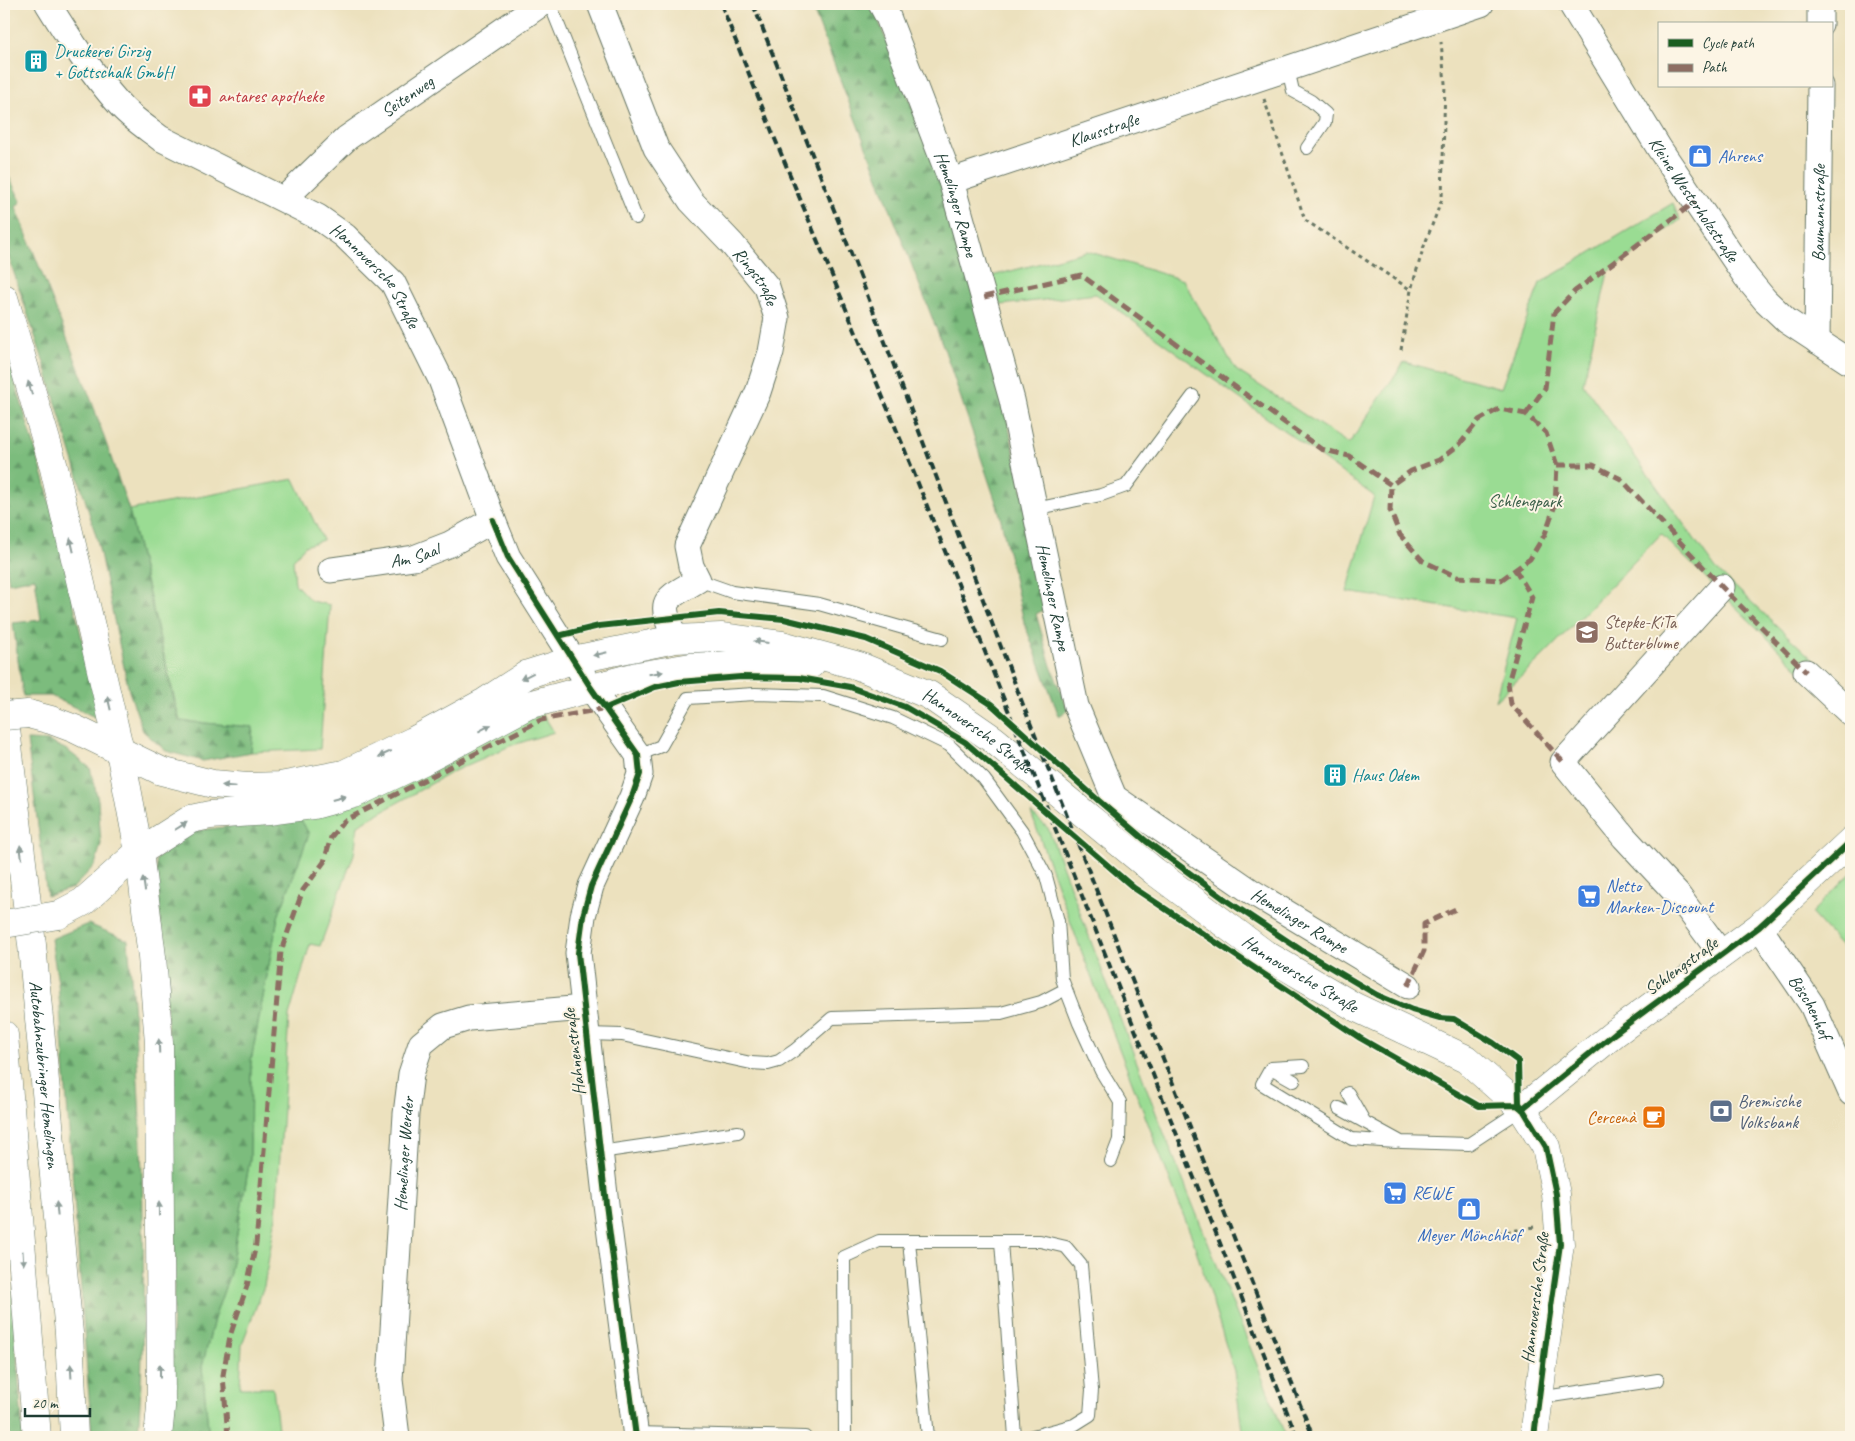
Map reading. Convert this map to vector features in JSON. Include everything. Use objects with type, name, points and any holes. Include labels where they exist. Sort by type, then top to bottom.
[{"type":"main road","points":[[4,298],[53,464],[120,750],[139,852],[152,957],[159,1043],[161,1407],[158,1437]]},
{"type":"main road","name":"Hannoversche Straße","points":[[573,660],[675,639],[721,637],[782,645],[859,666],[930,695],[994,740],[1154,871],[1265,954],[1355,1007],[1466,1059],[1522,1109],[1546,1147],[1556,1194],[1560,1244],[1534,1437]]},
{"type":"main road","points":[[12,714],[51,720],[120,750],[161,771],[213,784],[247,787],[280,786],[344,774],[413,741],[485,702],[528,674],[573,660]]},
{"type":"main road","name":"Hannoversche Straße","points":[[591,688],[637,676],[691,667],[779,663],[859,666]]},
{"type":"main road","points":[[4,924],[58,915],[83,902],[139,852],[192,819],[210,815],[270,811],[314,805],[354,794],[423,761],[528,705],[591,688]]},
{"type":"main road","name":"Autobahnzubringer Hemelingen","points":[[12,714],[69,1333],[74,1437]]},
{"type":"main road","name":"Schlengstraße","points":[[1522,1109],[1615,1033],[1759,927],[1851,841]]},
{"type":"main road","name":"Autobahnzubringer Hemelingen","points":[[4,1035],[37,1437]]},
{"type":"street","name":"Hannoversche Straße","points":[[48,4],[85,59],[120,105],[160,138],[318,217],[345,236],[393,283],[441,380],[492,520],[508,557],[591,688]]},
{"type":"street","name":"Seitenweg","points":[[284,199],[347,138],[541,4]]},
{"type":"street","name":"Ringstraße","points":[[600,4],[656,148],[691,201],[732,244],[767,287],[777,318],[771,352],[758,392],[687,546],[690,566],[698,580]]},
{"type":"street","name":"Hemelinger Rampe","points":[[881,4],[888,17],[951,181],[1012,400],[1076,706],[1114,797],[1252,892],[1408,986]]},
{"type":"street","name":"Klausstraße","points":[[951,181],[1481,4]]},
{"type":"street","name":"Kleine Westerholzstraße","points":[[1571,4],[1658,148],[1746,276],[1765,300],[1787,321],[1851,364]]},
{"type":"street","points":[[1820,4],[1820,22]]},
{"type":"street","name":"Baumannstraße","points":[[1817,341],[1820,88]]},
{"type":"street","name":"Am Saal","points":[[331,570],[414,558],[450,544],[492,520]]},
{"type":"street","points":[[675,639],[665,614],[666,602],[672,595],[698,580]]},
{"type":"street","points":[[1722,588],[1563,762],[1624,837],[1677,894],[1722,955]]},
{"type":"street","points":[[1806,672],[1851,714]]},
{"type":"street","points":[[591,688],[638,755]]},
{"type":"street","name":"Hahnenstraße","points":[[636,1435],[600,1152],[578,952],[582,916],[591,886],[640,774],[638,755]]},
{"type":"street","name":"Böschenhof","points":[[1759,927],[1812,1005],[1851,1094]]},
{"type":"street","name":"Hemelinger Werder","points":[[397,1437],[390,1380],[406,1114],[411,1074],[421,1044],[442,1026],[469,1018],[584,1008]]},
{"type":"lane","points":[[550,4],[636,218]]},
{"type":"lane","points":[[1288,70],[1293,91],[1311,101],[1326,114],[1325,122],[1307,148]]},
{"type":"lane","points":[[1035,509],[1101,495],[1126,486],[1193,396]]},
{"type":"lane","points":[[698,580],[732,592],[819,604],[942,639]]},
{"type":"lane","points":[[638,755],[660,746],[688,698],[755,694],[823,696],[893,718],[949,746],[984,779],[1022,831],[1046,876],[1058,921],[1062,978],[1101,1070],[1120,1102],[1118,1140],[1111,1161]]},
{"type":"lane","points":[[587,1034],[622,1035],[751,1063],[768,1064],[779,1061],[795,1050],[832,1018],[1001,1013],[1040,1002],[1066,989]]},
{"type":"lane","points":[[1271,1068],[1303,1066]]},
{"type":"lane","points":[[1271,1068],[1262,1084],[1352,1139],[1469,1144],[1522,1109]]},
{"type":"lane","points":[[1271,1068],[1294,1081]]},
{"type":"lane","points":[[1348,1093],[1364,1121]]},
{"type":"lane","points":[[1339,1108],[1401,1142]]},
{"type":"lane","points":[[600,1152],[738,1132]]},
{"type":"lane","points":[[845,1437],[844,1257],[880,1241],[1040,1241],[1066,1247],[1081,1265],[1092,1390],[1090,1415],[1074,1425],[1029,1437]]},
{"type":"lane","points":[[909,1241],[928,1437]]},
{"type":"lane","points":[[1001,1241],[1015,1437]]},
{"type":"lane","points":[[1538,1398],[1658,1380]]},
{"type":"lane","points":[[636,1435],[805,1437]]},
{"type":"path","points":[[1401,350],[1411,290],[1423,249],[1442,199],[1445,83],[1439,19]]},
{"type":"path","points":[[1258,80],[1305,220],[1411,290]]},
{"type":"path","points":[[1483,1236],[1527,1227],[1559,1225]]},
{"type":"green space","points":[[811,4],[872,4],[942,184],[1001,390],[1047,608],[1036,614],[1051,666],[1068,710],[1059,716],[1024,622],[999,511],[945,351]]},
{"type":"green space","points":[[4,167],[21,201],[16,207],[93,405],[129,510],[179,721],[253,727],[251,752],[203,761],[166,751],[143,731],[129,691],[97,539],[44,363],[4,243]]},
{"type":"green space","name":"Schlengpark","points":[[1673,203],[1680,220],[1608,272],[1583,384],[1716,569],[1851,695],[1851,720],[1661,534],[1546,653],[1495,701],[1517,618],[1347,592],[1374,496],[1096,294],[1001,305],[992,276],[1087,251],[1183,280],[1236,370],[1349,444],[1404,362],[1501,388],[1540,283]]},
{"type":"green space","points":[[4,345],[45,482],[101,720],[51,696],[23,696],[13,623],[41,620],[35,578],[9,583],[4,551]]},
{"type":"green space","points":[[294,479],[323,540],[305,546],[293,560],[295,584],[311,601],[330,605],[320,749],[251,752],[253,727],[180,721],[129,510]]},
{"type":"green space","points":[[541,711],[554,732],[510,746],[452,772],[358,825],[354,854],[320,946],[310,944],[289,1016],[276,1216],[264,1286],[242,1344],[240,1388],[273,1388],[279,1437],[209,1437],[202,1367],[214,1319],[230,1273],[250,1159],[251,1061],[278,917],[309,834],[300,818]]},
{"type":"green space","points":[[27,740],[48,741],[67,750],[90,768],[98,800],[101,844],[95,865],[73,888],[47,896]]},
{"type":"green space","points":[[1031,813],[1048,828],[1156,1113],[1286,1437],[1243,1437],[1234,1371],[1193,1240],[1076,937]]},
{"type":"green space","points":[[300,818],[309,834],[278,917],[251,1061],[250,1159],[230,1273],[214,1319],[202,1367],[209,1437],[168,1437],[175,1260],[169,1046],[156,859],[192,831]]},
{"type":"green space","points":[[1851,873],[1851,957],[1811,913]]},
{"type":"green space","points":[[88,924],[128,940],[137,1064],[142,1188],[143,1313],[138,1437],[92,1437],[58,983],[51,939]]},
{"type":"green space","points":[[4,1186],[23,1437],[4,1437]]},
{"type":"railway","points":[[721,4],[775,139],[902,443],[1297,1437]]},
{"type":"railway","points":[[753,4],[858,271],[1025,710],[1313,1437]]},
{"type":"marked path","points":[[1526,414],[1545,388],[1554,313],[1575,291],[1695,202]]},
{"type":"marked path","points":[[984,297],[1081,275],[1321,449],[1349,456],[1391,485],[1411,471],[1439,460],[1460,444],[1479,420],[1499,409],[1526,414],[1546,433],[1557,465],[1555,505],[1545,534],[1530,559],[1501,580],[1457,577],[1423,561],[1400,535],[1390,510],[1391,485]]},
{"type":"marked path","points":[[1557,465],[1593,465],[1621,479],[1722,587],[1806,672]]},
{"type":"marked path","points":[[1515,569],[1532,597],[1508,683],[1511,704],[1563,762]]},
{"type":"marked path","points":[[228,1437],[223,1375],[230,1336],[247,1286],[256,1244],[281,951],[303,890],[324,862],[331,837],[344,821],[541,720],[607,708]]},
{"type":"marked path","points":[[1408,986],[1424,951],[1424,924],[1456,909]]},
{"type":"cycle path","points":[[493,520],[508,557],[591,688],[638,755],[640,774],[632,797],[591,886],[583,916],[578,953],[606,1204],[636,1437]]},
{"type":"cycle path","points":[[558,636],[599,626],[719,613],[784,619],[866,639],[940,671],[991,704],[1146,841],[1226,900],[1301,950],[1377,995],[1412,1010],[1440,1018],[1454,1019],[1492,1042],[1518,1061],[1519,1103],[1546,1147],[1556,1194],[1560,1244],[1534,1437]]},
{"type":"cycle path","points":[[606,708],[655,687],[679,682],[741,677],[799,678],[850,687],[905,707],[965,742],[1134,888],[1360,1038],[1479,1106],[1517,1105],[1522,1109]]},
{"type":"cycle path","points":[[1522,1109],[1615,1033],[1759,927],[1851,841]]},
{"type":"place","name":"Druckerei Girzig + Gottschalk GmbH","points":[[36,61]]},
{"type":"place","name":"antares apotheke","points":[[200,96]]},
{"type":"place","name":"Ahrens","points":[[1700,156]]},
{"type":"place","name":"Stepke-KiTa Butterblume","points":[[1587,632]]},
{"type":"place","name":"Haus Odem","points":[[1335,775]]},
{"type":"place","name":"Netto Marken-Discount","points":[[1589,896]]},
{"type":"place","name":"Bremische Volksbank","points":[[1721,1111]]},
{"type":"place","name":"Cercenà","points":[[1654,1117]]},
{"type":"place","name":"REWE","points":[[1395,1193]]},
{"type":"place","name":"Meyer Mönchhof","points":[[1469,1209]]}]
